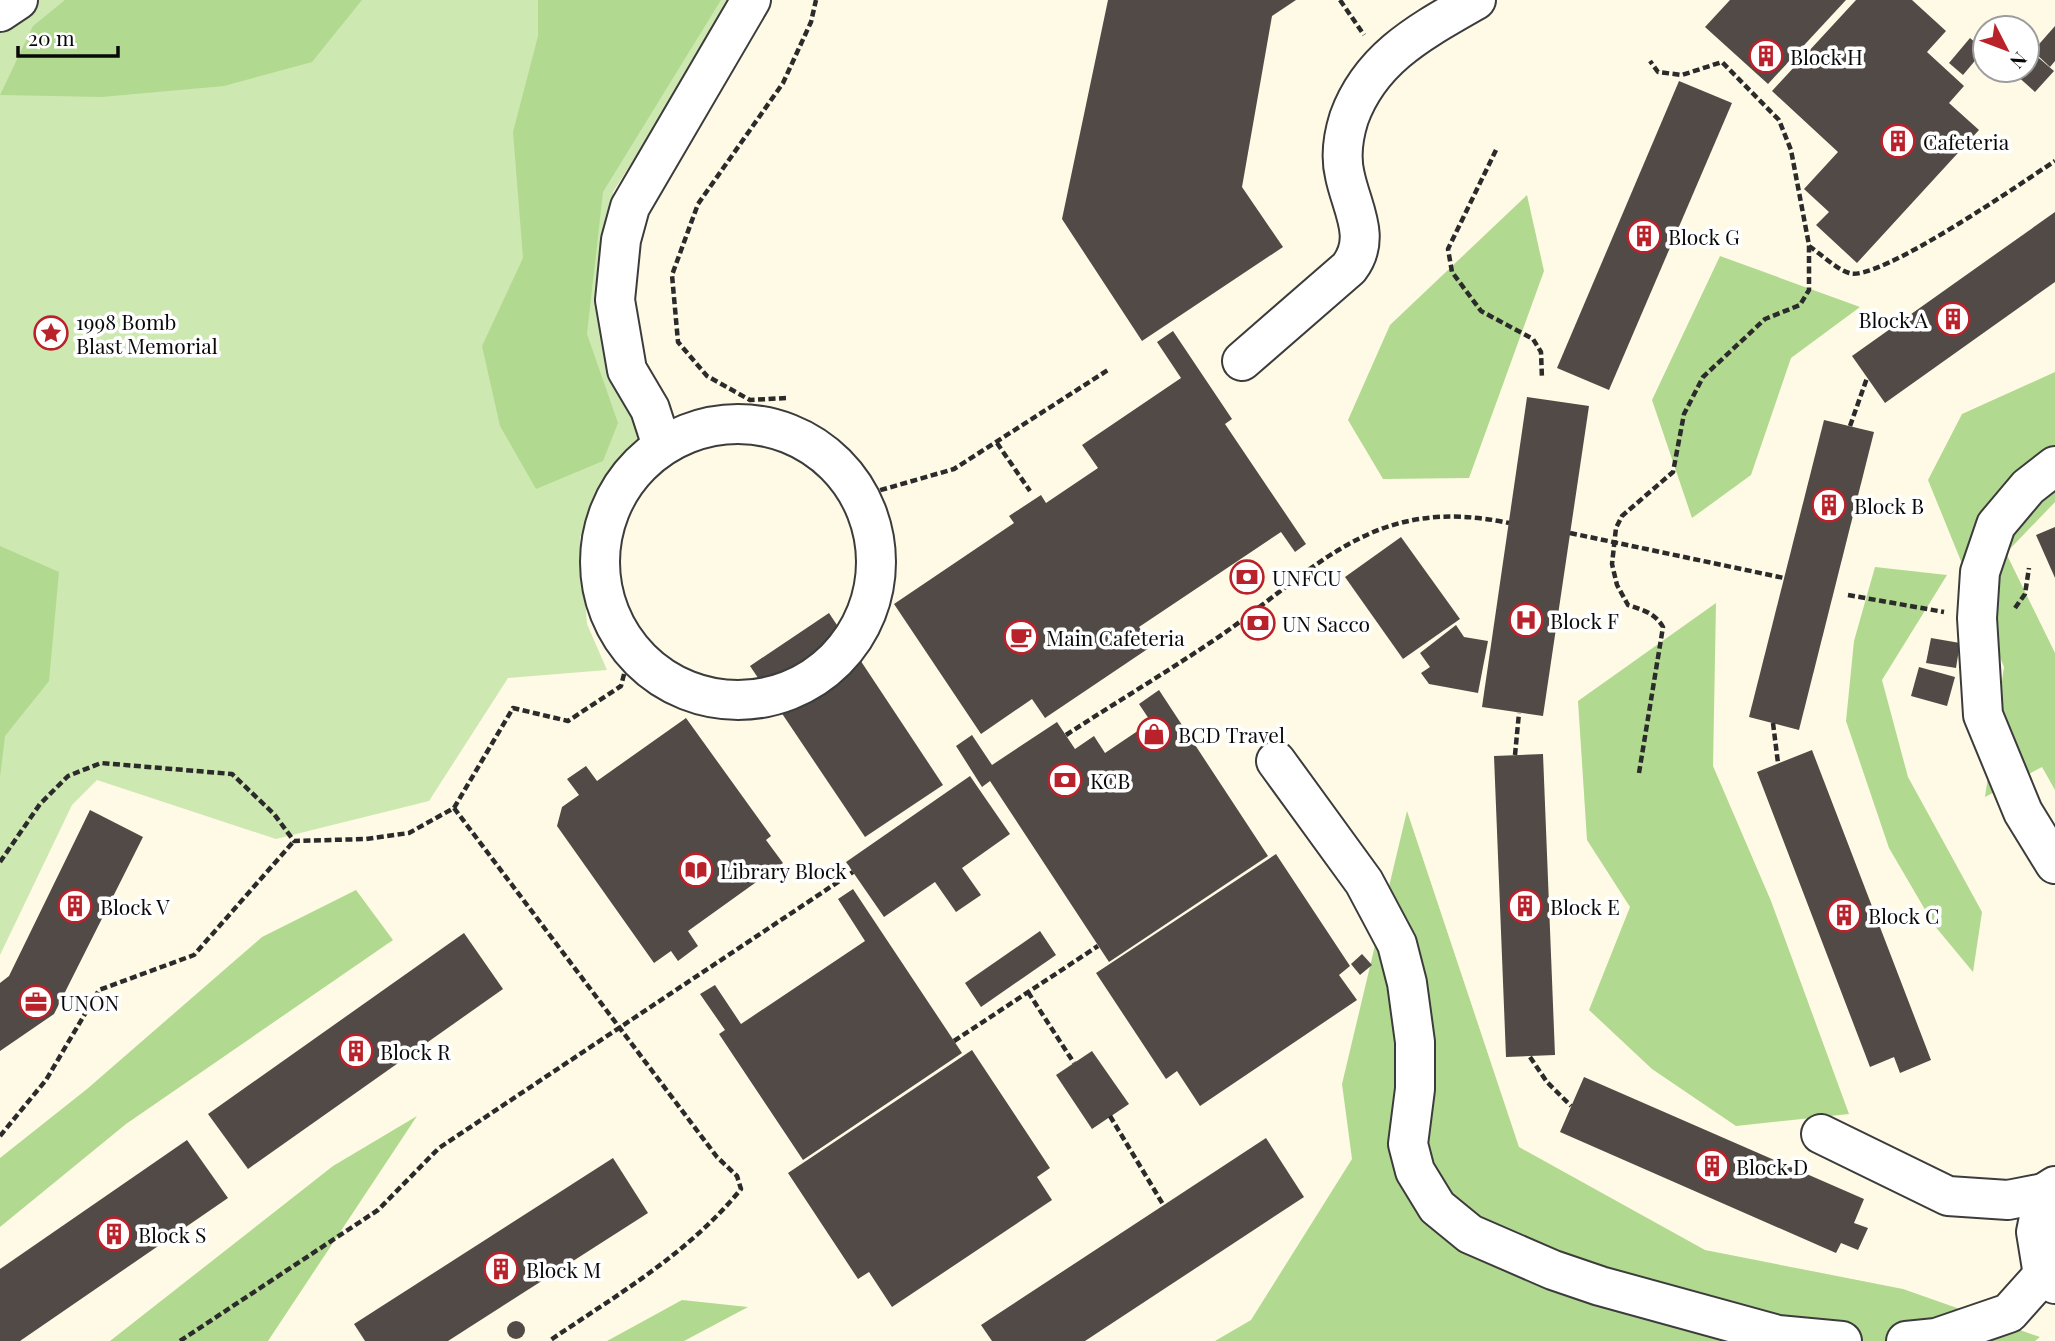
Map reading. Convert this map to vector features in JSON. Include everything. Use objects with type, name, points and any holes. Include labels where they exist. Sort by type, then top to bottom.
[{"type":"lane","points":[[0,12],[18,0]]},
{"type":"lane","points":[[662,446],[650,409],[626,370],[615,300],[621,240],[629,207],[751,0]]},
{"type":"lane","points":[[1242,361],[1349,268],[1359,254],[1361,238],[1344,173],[1342,139],[1358,93],[1382,62],[1430,27],[1476,0]]},
{"type":"lane","points":[[721,424],[753,424],[796,436],[834,460],[860,496],[875,536],[876,578],[873,589],[864,619],[841,654],[809,682],[772,697],[733,702],[694,694],[659,677],[630,651],[610,618],[600,580],[600,542],[611,505],[633,472],[662,446],[690,431],[721,424]]},
{"type":"lane","points":[[2055,466],[2028,487],[1997,525],[1980,572],[1977,618],[1983,715],[2023,812],[2055,864]]},
{"type":"lane","points":[[1276,761],[1364,882],[1397,944],[1407,983],[1415,1042],[1415,1089],[1408,1144],[1415,1171],[1437,1207],[1470,1234],[1553,1270],[1600,1286],[1778,1335],[1842,1341]]},
{"type":"lane","points":[[1821,1134],[1948,1196],[2008,1200],[2049,1189]]},
{"type":"lane","points":[[1906,1341],[1936,1338],[2009,1313],[2049,1280],[2036,1232],[2049,1189]]},
{"type":"path","points":[[786,398],[750,400],[707,376],[678,342],[672,275],[698,204],[783,83],[811,22],[816,0]]},
{"type":"path","points":[[1639,773],[1663,627],[1658,618],[1628,605],[1617,585],[1612,564],[1616,528],[1622,516],[1673,472],[1684,414],[1703,377],[1765,319],[1800,305],[1809,290],[1808,245],[1791,150],[1779,120],[1722,62],[1682,75],[1658,72],[1650,61]]},
{"type":"path","points":[[1496,150],[1448,249],[1452,272],[1481,311],[1534,339],[1541,352],[1542,379]]},
{"type":"path","points":[[1808,245],[1850,274],[1869,273],[1940,236],[2055,161]]},
{"type":"path","points":[[860,496],[954,469],[1108,370]]},
{"type":"path","points":[[1850,426],[1867,377]]},
{"type":"path","points":[[998,443],[1030,491]]},
{"type":"path","points":[[1066,735],[1222,635],[1321,561],[1368,532],[1404,520],[1441,515],[1474,516],[1509,523]]},
{"type":"path","points":[[1570,533],[1784,578]]},
{"type":"path","points":[[1848,595],[1977,618]]},
{"type":"path","points":[[0,1136],[46,1080],[99,990],[194,955],[294,841],[366,839],[409,833],[454,808],[513,708],[568,720],[621,687],[630,651]]},
{"type":"path","points":[[1515,755],[1519,713]]},
{"type":"path","points":[[1773,723],[1778,763]]},
{"type":"path","points":[[0,862],[40,804],[68,776],[101,763],[232,774],[274,814],[294,841]]},
{"type":"path","points":[[454,808],[728,1170],[737,1176],[741,1189],[717,1218],[673,1257],[549,1341]]},
{"type":"path","points":[[180,1341],[378,1210],[439,1147],[853,872]]},
{"type":"path","points":[[954,1041],[1098,946]]},
{"type":"path","points":[[1028,992],[1074,1063]]},
{"type":"path","points":[[1530,1057],[1547,1082],[1571,1106]]},
{"type":"path","points":[[1110,1116],[1164,1206]]},
{"type":"green space","points":[[32,0],[735,0],[613,192],[604,340],[645,440],[580,537],[587,624],[607,670],[508,678],[429,801],[276,839],[97,780],[72,805],[0,955],[0,25]]},
{"type":"green space","points":[[65,0],[362,0],[312,62],[224,86],[102,97],[0,95],[33,26]]},
{"type":"green space","points":[[538,0],[721,0],[603,192],[587,334],[618,423],[603,461],[536,489],[500,426],[482,346],[523,258],[513,132],[538,36]]},
{"type":"green space","points":[[1527,195],[1544,271],[1469,478],[1383,479],[1348,420],[1390,325]]},
{"type":"green space","points":[[1720,256],[1860,307],[1791,358],[1751,475],[1692,518],[1652,400]]},
{"type":"green space","points":[[2055,372],[2055,502],[2006,553],[2055,653],[2055,790],[2042,767],[1985,797],[2004,667],[1928,480],[1962,414]]},
{"type":"green space","points":[[0,546],[59,572],[49,681],[5,736],[0,777]]},
{"type":"green space","points":[[1875,567],[1947,575],[1882,680],[1908,777],[1982,912],[1973,972],[1934,925],[1889,848],[1846,721],[1854,641]]},
{"type":"green space","points":[[1716,603],[1713,766],[1771,901],[1849,1114],[1736,1126],[1652,1069],[1589,1010],[1630,907],[1587,840],[1578,701]]},
{"type":"green space","points":[[1407,811],[1519,1147],[1705,1250],[1903,1289],[2040,1337],[2035,1341],[1215,1341],[1251,1320],[1352,1159],[1342,1084]]},
{"type":"green space","points":[[356,890],[393,940],[126,1124],[0,1227],[0,1158],[87,1089],[262,937]]},
{"type":"green space","points":[[417,1116],[268,1341],[110,1341],[333,1166]]},
{"type":"green space","points":[[682,1300],[748,1307],[684,1341],[607,1341]]},
{"type":"building","points":[[1108,0],[1296,0],[1272,16],[1242,187],[1283,247],[1142,341],[1062,219]]},
{"type":"building","name":"Block H","points":[[1730,0],[1846,0],[1768,84],[1705,27]]},
{"type":"building","name":"Cafeteria","points":[[1856,0],[1912,0],[1946,31],[1927,52],[1964,86],[1949,103],[1979,130],[1857,263],[1816,225],[1829,212],[1804,189],[1838,152],[1772,91]]},
{"type":"building","points":[[2055,26],[2055,61],[2050,67],[2041,59],[2041,42]]},
{"type":"building","points":[[1971,39],[1971,65],[1963,75],[1949,63]]},
{"type":"building","points":[[2041,60],[2054,71],[2035,92],[2026,84],[2041,84]]},
{"type":"building","name":"Block G","points":[[1679,81],[1732,103],[1609,390],[1557,368]]},
{"type":"building","name":"Block A","points":[[2055,212],[2055,282],[1885,403],[1852,356]]},
{"type":"building","points":[[1173,331],[1232,419],[1225,424],[1306,544],[1295,552],[1281,532],[1139,627],[1152,646],[1045,718],[1032,699],[981,734],[894,604],[1014,523],[1009,516],[1041,495],[1046,503],[1098,468],[1082,445],[1181,378],[1157,342]]},
{"type":"building","name":"Block F","points":[[1527,397],[1589,406],[1543,716],[1482,707]]},
{"type":"building","name":"Block B","points":[[1824,420],[1874,432],[1799,730],[1749,717]]},
{"type":"building","points":[[2055,527],[2055,578],[2036,535]]},
{"type":"building","points":[[1401,537],[1460,619],[1403,659],[1345,577]]},
{"type":"building","points":[[829,613],[943,785],[865,837],[750,666]]},
{"type":"building","points":[[1456,625],[1464,637],[1488,641],[1478,693],[1429,684],[1421,673],[1430,667],[1420,653]]},
{"type":"building","points":[[1931,638],[1960,643],[1956,668],[1926,663]]},
{"type":"building","points":[[1919,667],[1955,677],[1947,706],[1911,696]]},
{"type":"building","points":[[1159,690],[1268,856],[1109,962],[990,781],[982,787],[956,746],[972,735],[992,765],[1057,722],[1075,749],[1094,736],[1105,753],[1151,722],[1139,704]]},
{"type":"building","points":[[686,718],[771,836],[766,840],[783,863],[688,931],[698,946],[678,961],[671,951],[654,963],[557,826],[562,807],[579,795],[567,779],[586,766],[597,781]]},
{"type":"building","name":"Block C","points":[[1812,750],[1931,1060],[1900,1073],[1894,1057],[1870,1067],[1757,772]]},
{"type":"building","name":"Block E","points":[[1543,754],[1555,1055],[1506,1057],[1494,756]]},
{"type":"building","points":[[970,776],[1010,834],[962,868],[981,895],[956,912],[935,882],[884,917],[846,862]]},
{"type":"building","name":"Block V","points":[[90,810],[143,837],[54,1014],[0,1051],[0,983],[9,976]]},
{"type":"building","points":[[1276,854],[1350,966],[1339,975],[1357,1000],[1200,1106],[1177,1071],[1166,1079],[1096,973]]},
{"type":"building","points":[[853,889],[962,1053],[803,1160],[719,1034],[725,1030],[700,994],[715,985],[741,1024],[865,941],[838,899]]},
{"type":"building","points":[[1040,931],[1056,955],[981,1007],[965,983]]},
{"type":"building","name":"Block R","points":[[464,933],[503,989],[248,1169],[208,1114]]},
{"type":"building","points":[[1362,954],[1372,965],[1360,975],[1351,964]]},
{"type":"building","points":[[972,1050],[1050,1168],[1037,1177],[1052,1200],[892,1307],[869,1272],[858,1279],[788,1173]]},
{"type":"building","points":[[1092,1051],[1129,1104],[1092,1129],[1056,1075]]},
{"type":"building","name":"Block D","points":[[1584,1077],[1864,1199],[1854,1223],[1868,1228],[1858,1250],[1841,1243],[1836,1253],[1560,1132]]},
{"type":"building","points":[[1266,1138],[1304,1197],[1085,1341],[992,1341],[981,1325]]},
{"type":"building","name":"Block S","points":[[187,1140],[228,1198],[20,1341],[0,1341],[0,1269]]},
{"type":"building","name":"Block M","points":[[613,1158],[648,1213],[448,1341],[365,1341],[354,1324]]},
{"type":"building","points":[[516,1321],[522,1324],[525,1330],[522,1336],[516,1339],[510,1336],[507,1330],[510,1324]]},
{"type":"place","name":"Block H","points":[[1766,56]]},
{"type":"place","name":"Cafeteria","points":[[1898,141]]},
{"type":"place","name":"Block G","points":[[1644,236]]},
{"type":"place","name":"Block A","points":[[1953,319]]},
{"type":"place","name":"1998 Bomb Blast Memorial","points":[[51,333]]},
{"type":"place","name":"Block B","points":[[1829,505]]},
{"type":"place","name":"UNFCU","points":[[1247,577]]},
{"type":"place","name":"Block F","points":[[1526,620]]},
{"type":"place","name":"UN Sacco","points":[[1258,623]]},
{"type":"place","name":"Main Cafeteria","points":[[1021,637]]},
{"type":"place","name":"BCD Travel","points":[[1154,734]]},
{"type":"place","name":"KCB","points":[[1065,780]]},
{"type":"place","name":"Library Block","points":[[696,870]]},
{"type":"place","name":"Block V","points":[[75,906]]},
{"type":"place","name":"Block E","points":[[1525,906]]},
{"type":"place","name":"Block C","points":[[1844,915]]},
{"type":"place","name":"UNON","points":[[36,1002]]},
{"type":"place","name":"Block R","points":[[356,1051]]},
{"type":"place","name":"Block D","points":[[1712,1166]]},
{"type":"place","name":"Block S","points":[[114,1234]]},
{"type":"place","name":"Block M","points":[[501,1269]]}]
